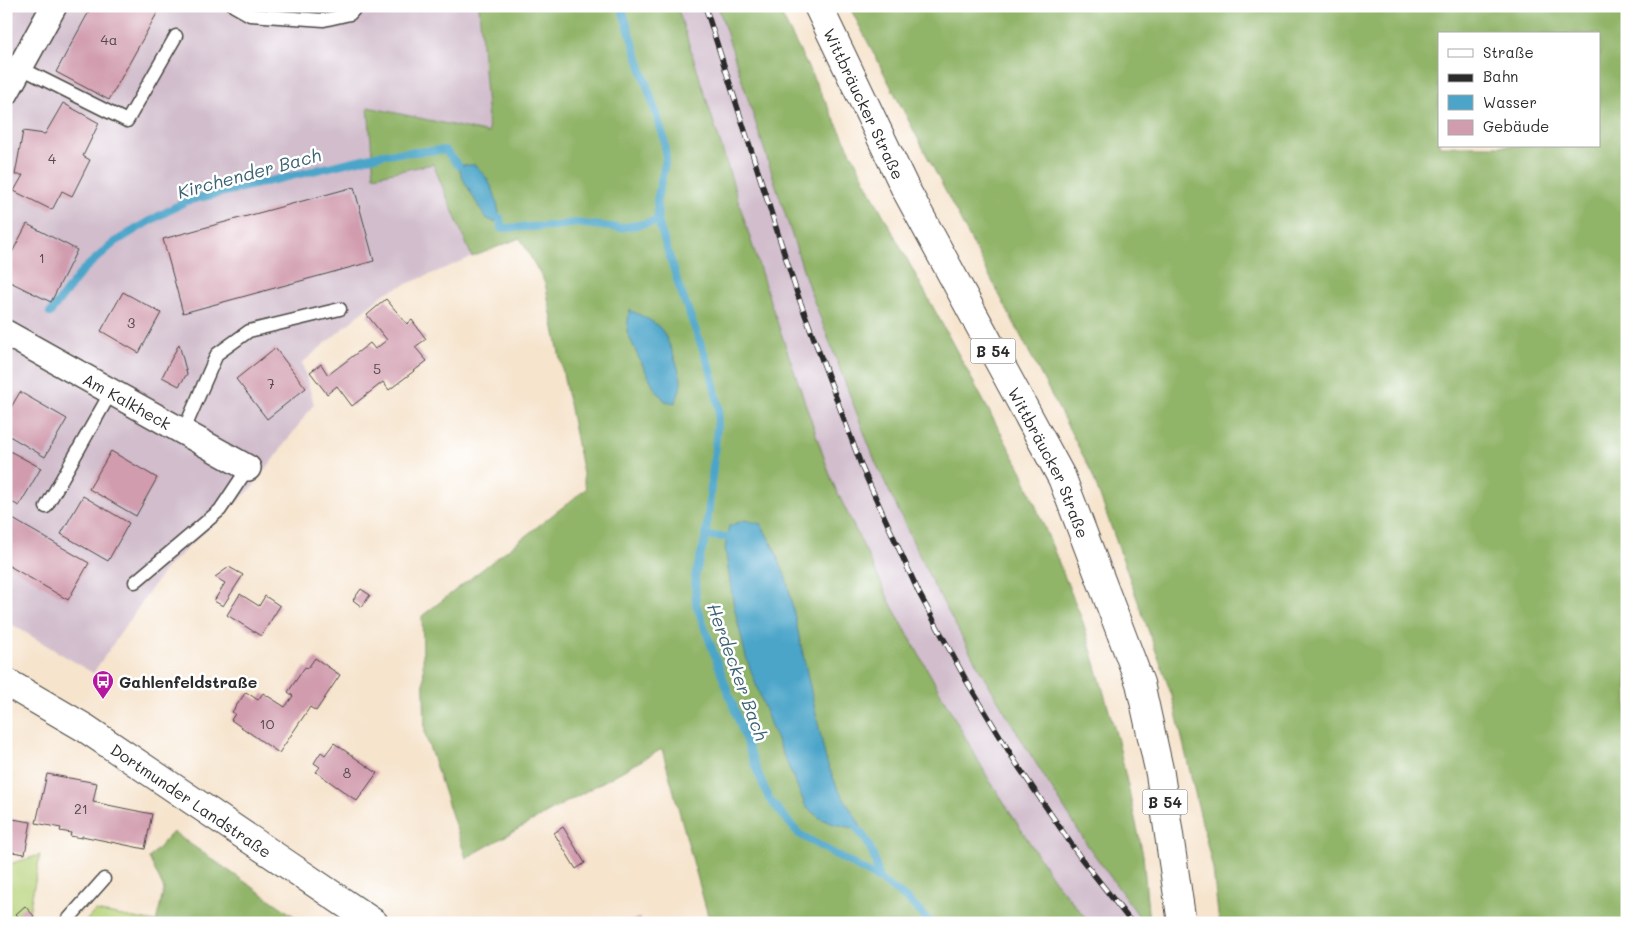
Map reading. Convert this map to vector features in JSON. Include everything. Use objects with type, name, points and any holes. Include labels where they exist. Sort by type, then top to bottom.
[{"type":"main road","name":"Wittbräucker Straße","points":[[818,6],[905,188],[1062,478],[1140,683],[1160,774],[1182,923]]},
{"type":"main road","name":"Dortmunder Landstraße","points":[[6,682],[85,728],[374,923]]},
{"type":"street","points":[[6,93],[54,6]]},
{"type":"street","name":"Am Kalkheck","points":[[6,333],[248,468]]},
{"type":"lane","points":[[234,6],[250,15],[324,20],[350,14],[357,6]]},
{"type":"lane","points":[[21,68],[127,121],[176,36]]},
{"type":"lane","points":[[182,432],[217,354],[249,331],[340,309]]},
{"type":"lane","points":[[46,507],[111,392]]},
{"type":"lane","points":[[135,582],[220,510],[248,468]]},
{"type":"lane","points":[[65,923],[104,879]]},
{"type":"shaded area","points":[[6,6],[479,6],[489,133],[368,107],[433,163],[472,257],[385,293],[302,363],[314,404],[252,488],[165,569],[93,673],[6,621]]},
{"type":"shaded area","points":[[677,6],[718,6],[809,288],[875,461],[933,584],[979,668],[1088,846],[1144,923],[1090,923],[1053,879],[988,778],[892,606],[832,481],[770,301]]},
{"type":"green space","points":[[479,6],[677,6],[770,301],[832,481],[892,606],[988,778],[1053,879],[1090,923],[710,923],[662,749],[466,858],[425,734],[422,616],[586,489],[545,283],[520,238],[472,257],[433,164],[374,176],[368,107],[489,133]]},
{"type":"green space","points":[[718,6],[777,6],[873,196],[1022,472],[1083,622],[1118,741],[1143,855],[1149,923],[1144,923],[1088,846],[1027,749],[979,668],[933,584],[875,461],[809,288]]},
{"type":"green space","points":[[849,6],[1627,6],[1627,923],[1219,923],[1213,869],[1172,696],[1091,471]]},
{"type":"green space","points":[[173,832],[304,923],[156,922],[164,889],[149,858]]},
{"type":"green space","points":[[40,855],[27,923],[6,923],[6,865]]},
{"type":"green space","points":[[95,911],[156,922],[159,923],[84,923]]},
{"type":"water","points":[[458,165],[475,165],[486,177],[495,195],[500,218],[494,222],[486,218],[463,179]]},
{"type":"water","points":[[629,310],[656,324],[666,337],[676,361],[681,381],[675,403],[665,401],[655,389],[639,358],[627,332]]},
{"type":"water","points":[[745,520],[761,524],[775,550],[787,581],[826,760],[838,789],[861,826],[852,828],[834,824],[821,819],[806,807],[772,729],[746,657],[733,602],[725,548],[729,526]]},
{"type":"building","points":[[92,6],[161,6],[109,100],[56,72]]},
{"type":"building","points":[[63,103],[99,123],[83,156],[90,160],[72,196],[62,191],[52,210],[14,191],[23,175],[15,175],[23,131],[45,134]]},
{"type":"building","points":[[354,187],[374,261],[183,313],[163,239]]},
{"type":"building","points":[[27,224],[77,250],[51,302],[6,280],[6,264]]},
{"type":"building","points":[[123,292],[161,313],[139,353],[101,331]]},
{"type":"building","points":[[386,299],[407,324],[412,320],[426,339],[415,347],[427,361],[389,390],[383,382],[352,406],[337,386],[327,394],[310,372],[321,364],[328,375],[370,343],[375,349],[387,340],[367,315]]},
{"type":"building","points":[[179,344],[187,374],[179,386],[162,377]]},
{"type":"building","points":[[275,348],[306,388],[267,419],[236,379]]},
{"type":"building","points":[[20,392],[67,419],[45,457],[6,434],[6,416]]},
{"type":"building","points":[[6,449],[41,468],[19,506],[6,499]]},
{"type":"building","points":[[111,451],[157,478],[136,516],[89,489]]},
{"type":"building","points":[[83,496],[129,523],[108,561],[61,534]]},
{"type":"building","points":[[6,515],[89,563],[68,600],[6,564]]},
{"type":"building","points":[[229,567],[243,575],[223,606],[214,601],[225,583],[215,577]]},
{"type":"building","points":[[361,589],[370,595],[362,607],[353,600]]},
{"type":"building","points":[[240,594],[259,606],[265,596],[280,606],[261,636],[227,615]]},
{"type":"building","points":[[315,658],[340,675],[316,711],[310,707],[279,753],[231,720],[235,714],[232,712],[246,692],[258,700],[263,693],[285,707],[293,696],[288,692],[305,667],[308,668]]},
{"type":"building","points":[[334,743],[377,773],[357,801],[316,772],[320,767],[314,763],[321,752],[325,755]]},
{"type":"building","points":[[47,774],[97,783],[93,802],[152,814],[145,849],[82,836],[82,838],[70,836],[71,833],[60,831],[61,828],[36,823]]},
{"type":"building","points":[[6,818],[31,822],[25,854],[6,851]]},
{"type":"building","points":[[563,827],[585,863],[576,869],[554,833]]},
{"type":"building","points":[[25,906],[34,916],[24,923],[16,914]]},
{"type":"building","points":[[640,917],[642,923],[626,923]]},
{"type":"waterway","name":"Herdecker Bach","points":[[621,6],[664,138],[666,159],[657,200],[658,221],[680,289],[711,371],[719,408],[706,536],[695,576],[696,604],[769,799],[799,834],[879,879],[907,899],[931,923]]},
{"type":"waterway","name":"Kirchender Bach","points":[[50,313],[83,270],[115,242],[186,201],[384,154],[445,150],[458,165]]},
{"type":"waterway","name":"Kirchender Bach","points":[[500,218],[501,228],[556,226],[574,223],[621,228],[658,221]]},
{"type":"waterway","points":[[706,536],[727,537]]},
{"type":"waterway","points":[[856,827],[872,851],[879,879]]},
{"type":"railway","points":[[705,6],[797,293],[863,470],[919,593],[966,680],[1016,763],[1080,857],[1132,923]]},
{"type":"place","name":"Gahlenfeldstraße","points":[[103,700]]}]
